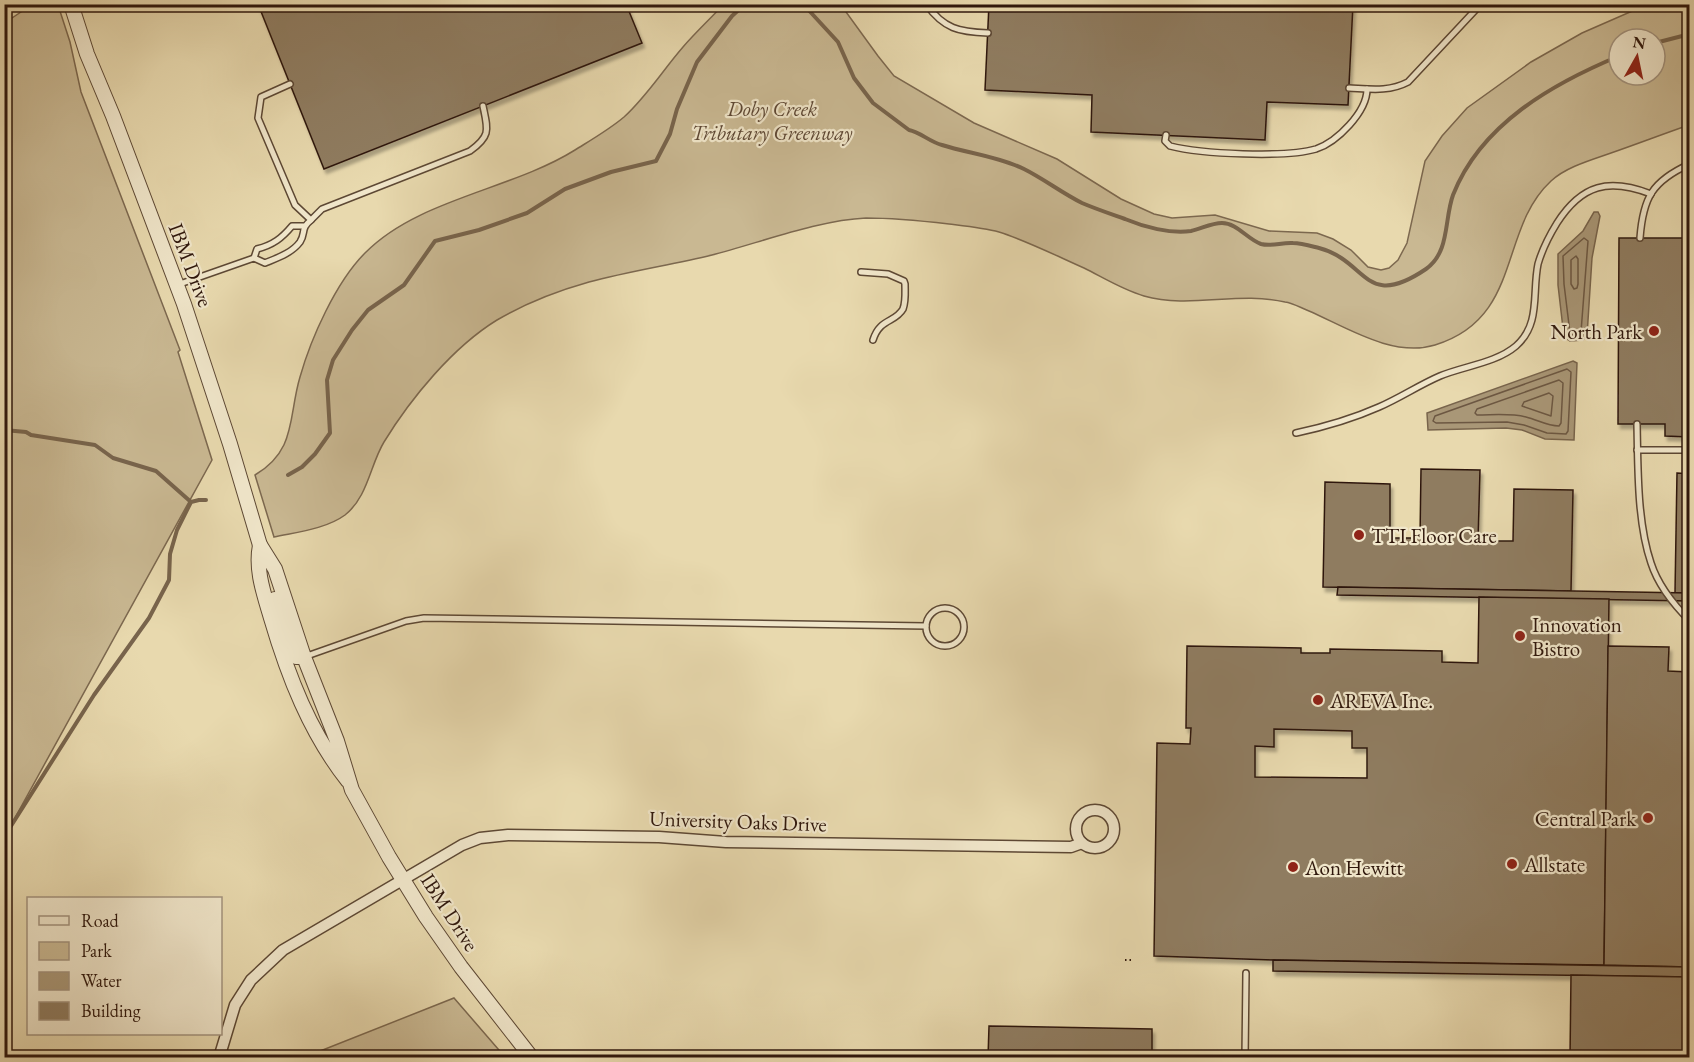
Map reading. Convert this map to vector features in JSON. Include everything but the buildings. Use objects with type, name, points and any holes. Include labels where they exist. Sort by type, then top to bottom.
[{"type":"street","name":"IBM Drive","points":[[72,4],[87,54],[113,116],[177,286],[223,422],[260,545],[272,560],[304,657],[337,741],[348,781]]},
{"type":"street","name":"IBM Drive","points":[[260,545],[258,555],[262,589],[297,691],[322,745],[348,781],[404,880],[461,967],[532,1058]]},
{"type":"street","name":"University Oaks Drive","points":[[219,1058],[235,1005],[251,980],[283,950],[462,845],[480,838],[498,835],[659,837],[704,841],[903,846],[1071,847],[1082,843]]},
{"type":"lane","points":[[926,4],[938,19],[953,29],[988,33]]},
{"type":"lane","points":[[1349,88],[1392,88],[1408,81],[1481,4]]},
{"type":"lane","points":[[290,84],[261,97],[258,118],[295,205],[311,220]]},
{"type":"lane","points":[[1166,135],[1165,141],[1170,146],[1202,151],[1258,153],[1309,151],[1329,142],[1350,123],[1362,110],[1366,101],[1367,89]]},
{"type":"lane","points":[[177,286],[254,258],[265,262],[285,254],[300,241],[304,226],[322,209],[470,151],[483,142],[488,128],[483,106]]},
{"type":"lane","points":[[1640,238],[1642,213],[1656,185],[1668,175],[1689,165]]},
{"type":"lane","points":[[1296,433],[1365,413],[1439,376],[1510,351],[1530,328],[1535,310],[1541,255],[1552,231],[1573,202],[1590,190],[1608,185],[1630,187],[1651,194]]},
{"type":"lane","points":[[254,258],[257,249],[272,245],[292,226],[304,226]]},
{"type":"lane","points":[[861,272],[896,276],[905,284],[902,309],[896,316],[880,325],[873,340]]},
{"type":"lane","points":[[1637,424],[1640,496],[1647,552],[1651,565],[1675,605],[1689,621]]},
{"type":"lane","points":[[1637,450],[1689,450]]},
{"type":"lane","points":[[948,608],[963,619],[964,632],[957,643],[945,647],[933,643],[928,637],[926,626],[930,615],[935,610],[948,608]]},
{"type":"lane","points":[[304,657],[406,621],[424,618],[926,626]]},
{"type":"lane","points":[[1245,1058],[1246,973]]},
{"type":"path","points":[[1125,960],[1132,960]]},
{"type":"green space","points":[[33,4],[58,5],[70,42],[81,92],[180,350],[178,352],[212,460],[5,836],[4,21],[6,22]]},
{"type":"green space","name":"Doby Creek Tributary Greenway","points":[[723,5],[841,5],[894,76],[974,123],[1057,159],[1121,199],[1154,214],[1172,218],[1215,215],[1269,231],[1317,233],[1351,250],[1368,267],[1381,270],[1389,268],[1398,260],[1407,243],[1425,161],[1442,136],[1467,108],[1531,62],[1582,33],[1646,5],[1689,5],[1689,125],[1579,164],[1557,176],[1534,201],[1496,294],[1483,315],[1463,332],[1435,345],[1419,348],[1386,344],[1370,339],[1309,311],[1268,299],[1179,301],[1144,296],[1020,239],[999,232],[968,226],[908,220],[866,218],[829,223],[712,255],[589,282],[530,303],[481,331],[449,359],[407,408],[379,451],[364,490],[353,508],[329,524],[274,537],[255,475],[278,455],[285,444],[296,392],[311,345],[326,311],[354,265],[387,235],[411,220],[438,207],[550,164],[613,126],[640,100],[683,47]]},
{"type":"green space","points":[[454,998],[505,1057],[305,1057]]},
{"type":"water","points":[[1594,212],[1598,212],[1600,216],[1592,258],[1587,336],[1583,340],[1570,341],[1564,337],[1558,285],[1558,254],[1583,231]]},
{"type":"water","points":[[1573,361],[1577,363],[1574,440],[1545,439],[1522,430],[1506,428],[1428,430],[1427,413]]},
{"type":"waterway","points":[[288,475],[302,467],[330,433],[327,380],[333,360],[368,310],[404,285],[435,241],[479,230],[527,213],[565,189],[611,172],[656,161],[670,134],[677,109],[697,62],[732,16],[745,4]]},
{"type":"waterway","points":[[803,4],[838,42],[854,78],[873,103],[909,130],[933,142],[1015,165],[1082,203],[1140,225],[1183,232],[1214,224],[1227,224],[1261,244],[1296,243],[1319,248],[1335,254],[1368,279],[1378,284],[1390,285],[1406,281],[1434,262],[1443,245],[1453,195],[1465,170],[1481,147],[1500,127],[1521,109],[1544,94],[1607,61]]},
{"type":"waterway","points":[[1667,40],[1690,34]]},
{"type":"waterway","points":[[4,430],[95,445],[113,458],[156,471],[191,502]]},
{"type":"waterway","points":[[4,837],[94,695],[149,618],[169,580],[170,554],[177,530],[191,502],[206,500]]},
{"type":"place","name":"North Park","points":[[1654,331]]},
{"type":"place","name":"TTI Floor Care","points":[[1359,535]]},
{"type":"place","name":"Innovation Bistro","points":[[1520,636]]},
{"type":"place","name":"AREVA Inc.","points":[[1318,700]]},
{"type":"place","name":"Central Park","points":[[1648,818]]},
{"type":"place","name":"Allstate","points":[[1512,864]]},
{"type":"place","name":"Aon Hewitt","points":[[1293,867]]}]
